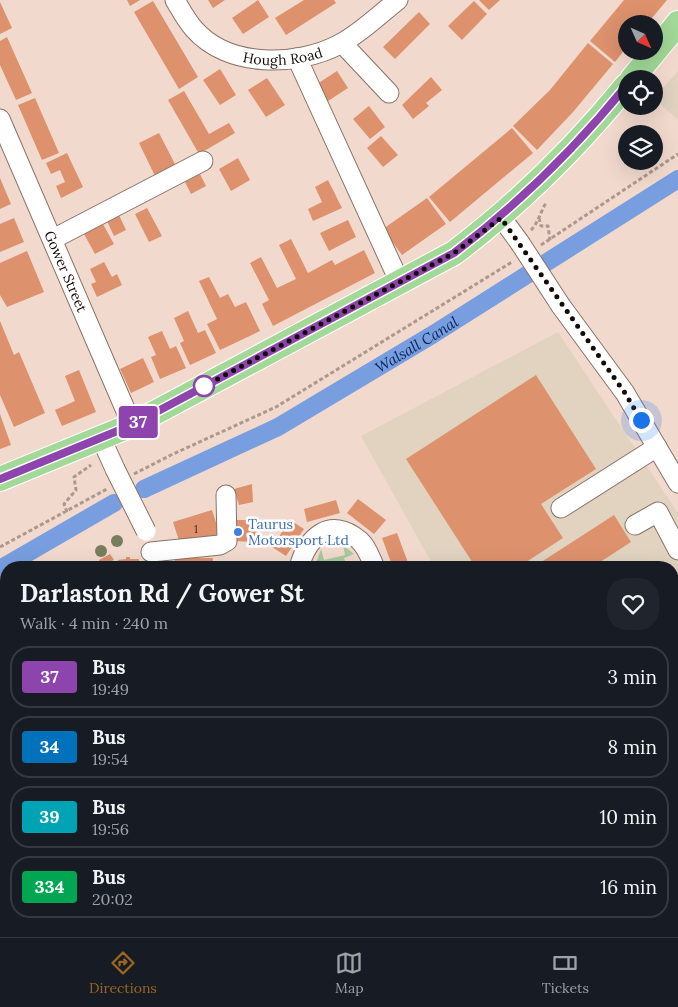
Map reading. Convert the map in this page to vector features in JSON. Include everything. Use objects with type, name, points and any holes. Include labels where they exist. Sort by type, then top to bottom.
[{"type":"main road","points":[[639,70],[678,23]]},
{"type":"main road","points":[[0,479],[113,464],[132,425],[454,253],[501,218],[530,191],[618,96]]},
{"type":"street","name":"Hough Road","points":[[175,0],[195,30],[220,47],[256,60],[280,60],[324,52],[342,43],[398,0]]},
{"type":"street","points":[[342,43],[389,93]]},
{"type":"street","points":[[297,58],[400,283]]},
{"type":"street","name":"Gower Street","points":[[0,119],[132,425]]},
{"type":"street","points":[[53,239],[203,161]]},
{"type":"street","points":[[501,218],[528,246],[561,306],[625,393],[678,483]]},
{"type":"street","points":[[562,508],[657,448]]},
{"type":"street","points":[[113,464],[146,531],[151,560],[227,541],[226,495]]},
{"type":"street","points":[[635,525],[658,512],[678,550]]},
{"type":"street","points":[[301,561],[310,541],[324,531],[337,530],[348,533],[361,541],[371,561]]},
{"type":"path","points":[[528,246],[550,240],[678,154]]},
{"type":"path","points":[[538,214],[541,226],[548,226],[550,240]]},
{"type":"path","points":[[67,512],[64,504],[76,490],[74,477],[113,464],[171,455],[276,408],[514,261]]},
{"type":"path","points":[[0,547],[67,512],[113,464]]},
{"type":"shaded area","points":[[678,71],[678,120],[663,106],[663,88]]},
{"type":"shaded area","points":[[558,332],[678,513],[678,561],[431,561],[361,436]]},
{"type":"green space","points":[[343,545],[354,554],[344,558],[345,561],[317,561],[321,549],[324,560],[345,555]]},
{"type":"building","points":[[127,0],[140,0],[130,6]]},
{"type":"building","points":[[208,0],[225,0],[213,8]]},
{"type":"building","points":[[258,0],[269,17],[243,34],[232,18]]},
{"type":"building","points":[[304,0],[334,0],[336,3],[286,35],[275,18]]},
{"type":"building","points":[[479,0],[500,0],[489,10]]},
{"type":"building","points":[[624,0],[667,0],[654,15],[618,15],[618,58],[615,62],[590,41]]},
{"type":"building","points":[[153,1],[198,77],[179,89],[134,12]]},
{"type":"building","points":[[474,1],[487,14],[462,40],[448,26]]},
{"type":"building","points":[[0,2],[12,28],[0,34]]},
{"type":"building","points":[[419,12],[430,24],[395,59],[383,47]]},
{"type":"building","points":[[7,37],[32,93],[16,100],[0,65],[0,41]]},
{"type":"building","points":[[588,43],[613,64],[573,112],[537,150],[513,126],[550,90]]},
{"type":"building","points":[[220,69],[236,95],[220,105],[203,80]]},
{"type":"building","points":[[337,71],[348,88],[325,103],[314,86]]},
{"type":"building","points":[[431,77],[442,90],[426,103],[429,106],[413,119],[402,105]]},
{"type":"building","points":[[267,78],[285,105],[266,117],[248,90]]},
{"type":"building","points":[[184,91],[209,134],[229,123],[235,133],[199,154],[168,100]]},
{"type":"building","points":[[35,98],[59,153],[42,160],[18,105]]},
{"type":"building","points":[[369,106],[385,127],[370,139],[353,119]]},
{"type":"building","points":[[512,128],[533,153],[450,222],[429,197]]},
{"type":"building","points":[[159,133],[177,168],[156,178],[139,143]]},
{"type":"building","points":[[381,136],[398,155],[383,167],[367,148]]},
{"type":"building","points":[[67,153],[83,187],[61,198],[56,186],[65,182],[60,170],[51,174],[46,163]]},
{"type":"building","points":[[238,158],[250,180],[231,191],[219,169]]},
{"type":"building","points":[[200,174],[206,186],[191,194],[185,182]]},
{"type":"building","points":[[0,178],[11,204],[0,209]]},
{"type":"building","points":[[328,180],[342,208],[313,221],[308,209],[322,202],[315,187]]},
{"type":"building","points":[[427,198],[446,224],[402,255],[383,229]]},
{"type":"building","points":[[147,208],[162,236],[149,242],[135,214]]},
{"type":"building","points":[[118,213],[126,230],[114,236],[106,219]]},
{"type":"building","points":[[14,218],[24,242],[0,252],[0,224]]},
{"type":"building","points":[[348,220],[356,237],[329,251],[320,233]]},
{"type":"building","points":[[103,224],[114,244],[95,254],[84,234]]},
{"type":"building","points":[[291,239],[308,273],[332,260],[335,265],[364,250],[375,273],[273,326],[262,304],[269,300],[250,263],[261,257],[277,288],[296,279],[279,245]]},
{"type":"building","points":[[27,251],[44,292],[7,307],[0,295],[0,263]]},
{"type":"building","points":[[104,262],[112,277],[117,274],[122,285],[97,297],[91,284],[96,282],[90,269]]},
{"type":"building","points":[[209,277],[220,298],[228,294],[235,307],[246,302],[260,331],[220,350],[207,324],[217,319],[199,281]]},
{"type":"building","points":[[188,311],[198,333],[205,330],[216,353],[190,365],[180,343],[184,341],[174,318]]},
{"type":"building","points":[[0,321],[14,355],[19,352],[45,413],[14,427],[0,395]]},
{"type":"building","points":[[162,331],[170,349],[176,346],[186,368],[160,379],[151,357],[156,355],[148,337]]},
{"type":"building","points":[[143,358],[154,382],[131,393],[120,369]]},
{"type":"building","points":[[79,370],[96,412],[62,426],[55,410],[75,401],[65,376]]},
{"type":"building","points":[[536,375],[596,469],[541,504],[563,538],[528,561],[472,561],[406,459]]},
{"type":"building","points":[[0,414],[11,445],[0,449]]},
{"type":"building","points":[[252,484],[253,502],[239,505],[234,489]]},
{"type":"building","points":[[358,499],[386,520],[374,534],[347,513]]},
{"type":"building","points":[[336,500],[340,513],[307,522],[304,509]]},
{"type":"building","points":[[212,510],[220,535],[181,547],[173,522]]},
{"type":"building","points":[[614,515],[631,542],[602,561],[543,561]]},
{"type":"building","points":[[235,520],[256,520],[255,542],[234,541]]},
{"type":"building","points":[[290,520],[304,529],[286,556],[272,547]]},
{"type":"building","points":[[397,533],[407,561],[390,561],[382,538]]},
{"type":"building","points":[[110,554],[114,560],[100,561]]},
{"type":"building","points":[[126,557],[130,557],[130,559],[139,559],[139,561],[118,561],[126,559]]},
{"type":"building","points":[[175,558],[213,558],[213,561],[175,561]]},
{"type":"waterway","name":"Walsall Canal","points":[[144,489],[278,427],[432,335],[678,179]]},
{"type":"waterway","name":"Walsall Canal","points":[[14,561],[114,503]]},
{"type":"bus line","name":"37","points":[[0,479],[132,425],[278,349],[454,253],[501,218],[530,191],[618,96]]},
{"type":"place","name":"Taurus Motorsport Ltd","points":[[238,532]]},
{"type":"route","points":[[204,386],[199,389],[278,349],[454,253],[501,218],[519,240],[561,306],[625,393],[641,420]]}]
